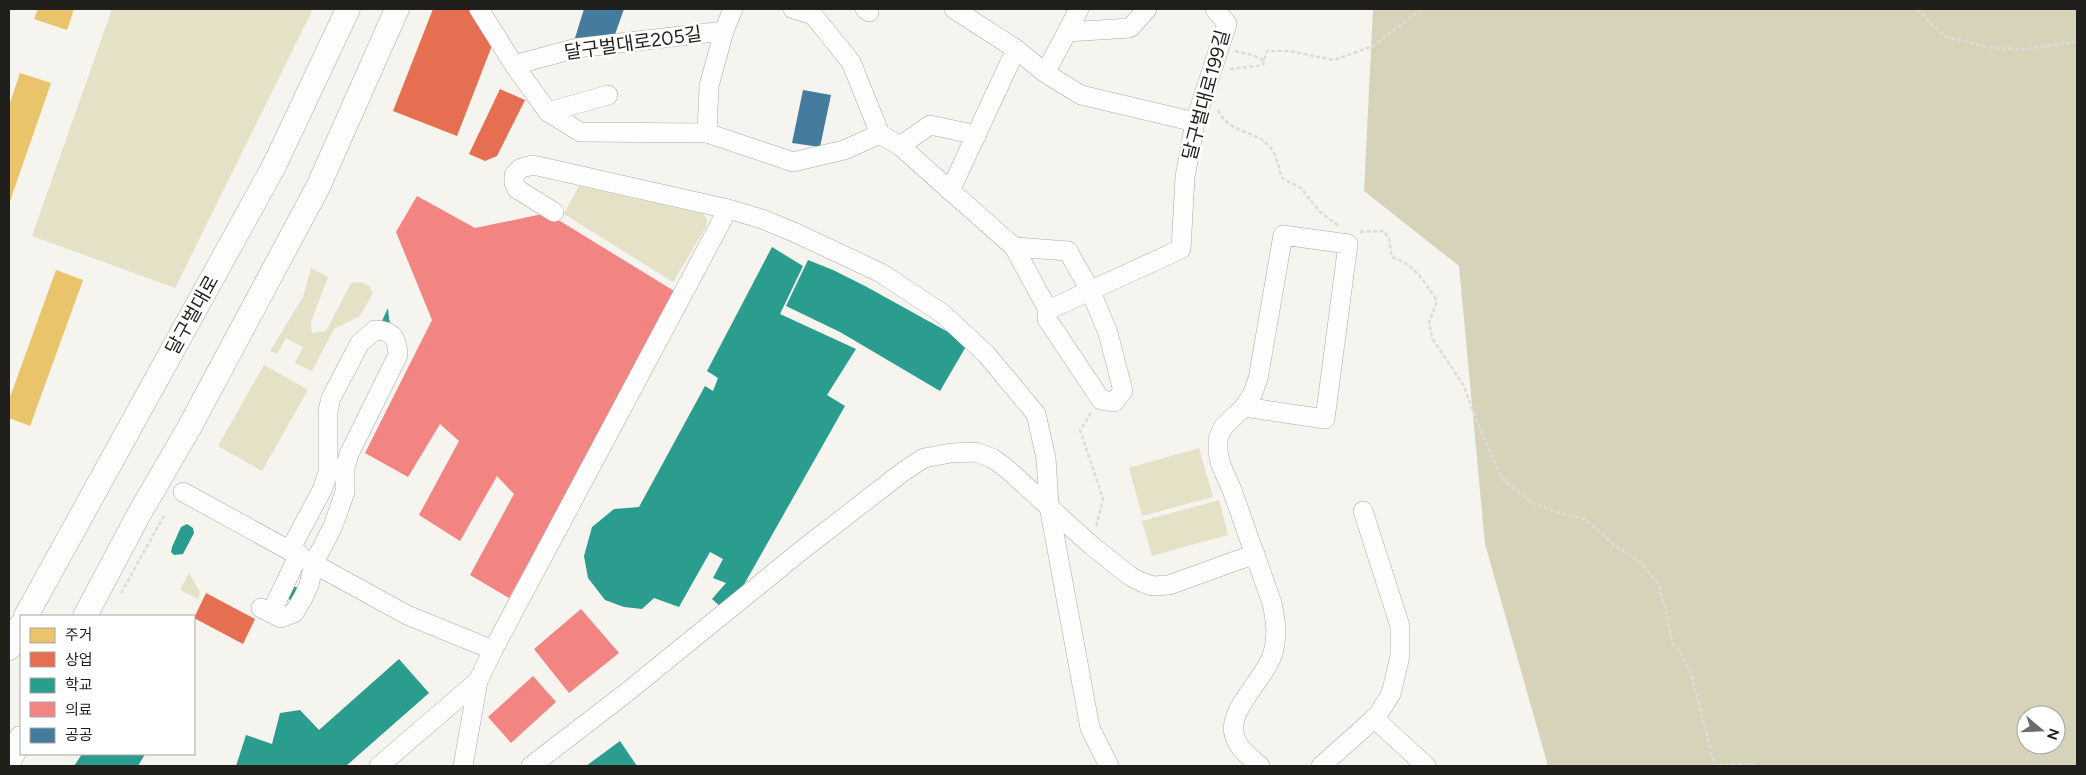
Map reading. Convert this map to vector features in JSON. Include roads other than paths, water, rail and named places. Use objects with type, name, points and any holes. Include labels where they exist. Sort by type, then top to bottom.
[{"type":"main road","name":"달구벌대로","points":[[27,615],[274,166],[348,9]]},
{"type":"main road","points":[[86,615],[139,514],[189,428],[318,187],[397,9]]},
{"type":"main road","points":[[9,648],[20,627]]},
{"type":"main road","points":[[9,762],[20,740]]},
{"type":"street","points":[[479,9],[514,65],[548,112],[580,132],[707,133],[793,162],[844,150],[880,134]]},
{"type":"street","points":[[707,133],[710,86],[724,31],[733,9]]},
{"type":"street","points":[[793,9],[815,12],[851,62],[880,134],[900,146],[1014,247],[1048,310],[1047,319],[1100,400],[1114,402],[1123,390],[1108,334],[1090,292],[1068,251],[1014,247]]},
{"type":"street","points":[[954,9],[1016,49],[1045,73],[1081,95],[1195,122]]},
{"type":"street","points":[[1045,73],[1079,9]]},
{"type":"street","points":[[1067,32],[1130,28],[1147,9]]},
{"type":"street","name":"달구벌대로199길","points":[[1048,310],[1182,249],[1186,177],[1195,122],[1227,24],[1215,9]]},
{"type":"street","name":"달구벌대로205길","points":[[514,65],[577,48],[724,31]]},
{"type":"street","points":[[950,191],[978,135],[1016,49]]},
{"type":"street","points":[[548,112],[608,95]]},
{"type":"street","points":[[900,146],[930,125],[978,135]]},
{"type":"street","points":[[554,212],[517,189],[514,183],[514,175],[521,168],[533,165],[728,210],[762,220],[839,252],[881,273],[943,314],[986,354],[1036,414],[1046,458],[1049,506],[1090,728],[1109,766]]},
{"type":"street","points":[[463,766],[478,681],[728,210]]},
{"type":"street","points":[[1244,407],[1326,419],[1348,244],[1284,235],[1258,379],[1252,395],[1244,407],[1223,427],[1218,439],[1221,465],[1255,554],[1276,620],[1276,639],[1271,657],[1263,673],[1240,706],[1233,729],[1234,736],[1240,746],[1260,766]]},
{"type":"street","points":[[266,611],[301,555],[337,516],[345,492],[345,468],[349,454],[398,355],[397,342],[387,332],[375,330],[360,343],[335,390],[328,411],[328,473],[301,555]]},
{"type":"street","points":[[328,411],[336,424],[352,427],[363,423]]},
{"type":"street","points":[[531,766],[626,693],[904,470],[924,458],[976,452],[992,458],[1049,506],[1092,546],[1130,576],[1154,586],[1169,585],[1255,554]]},
{"type":"street","points":[[183,492],[407,614],[493,650]]},
{"type":"street","points":[[1321,766],[1374,718],[1391,694],[1400,656],[1400,626],[1363,510]]},
{"type":"street","points":[[379,766],[478,681]]},
{"type":"street","points":[[1374,718],[1426,766]]}]
